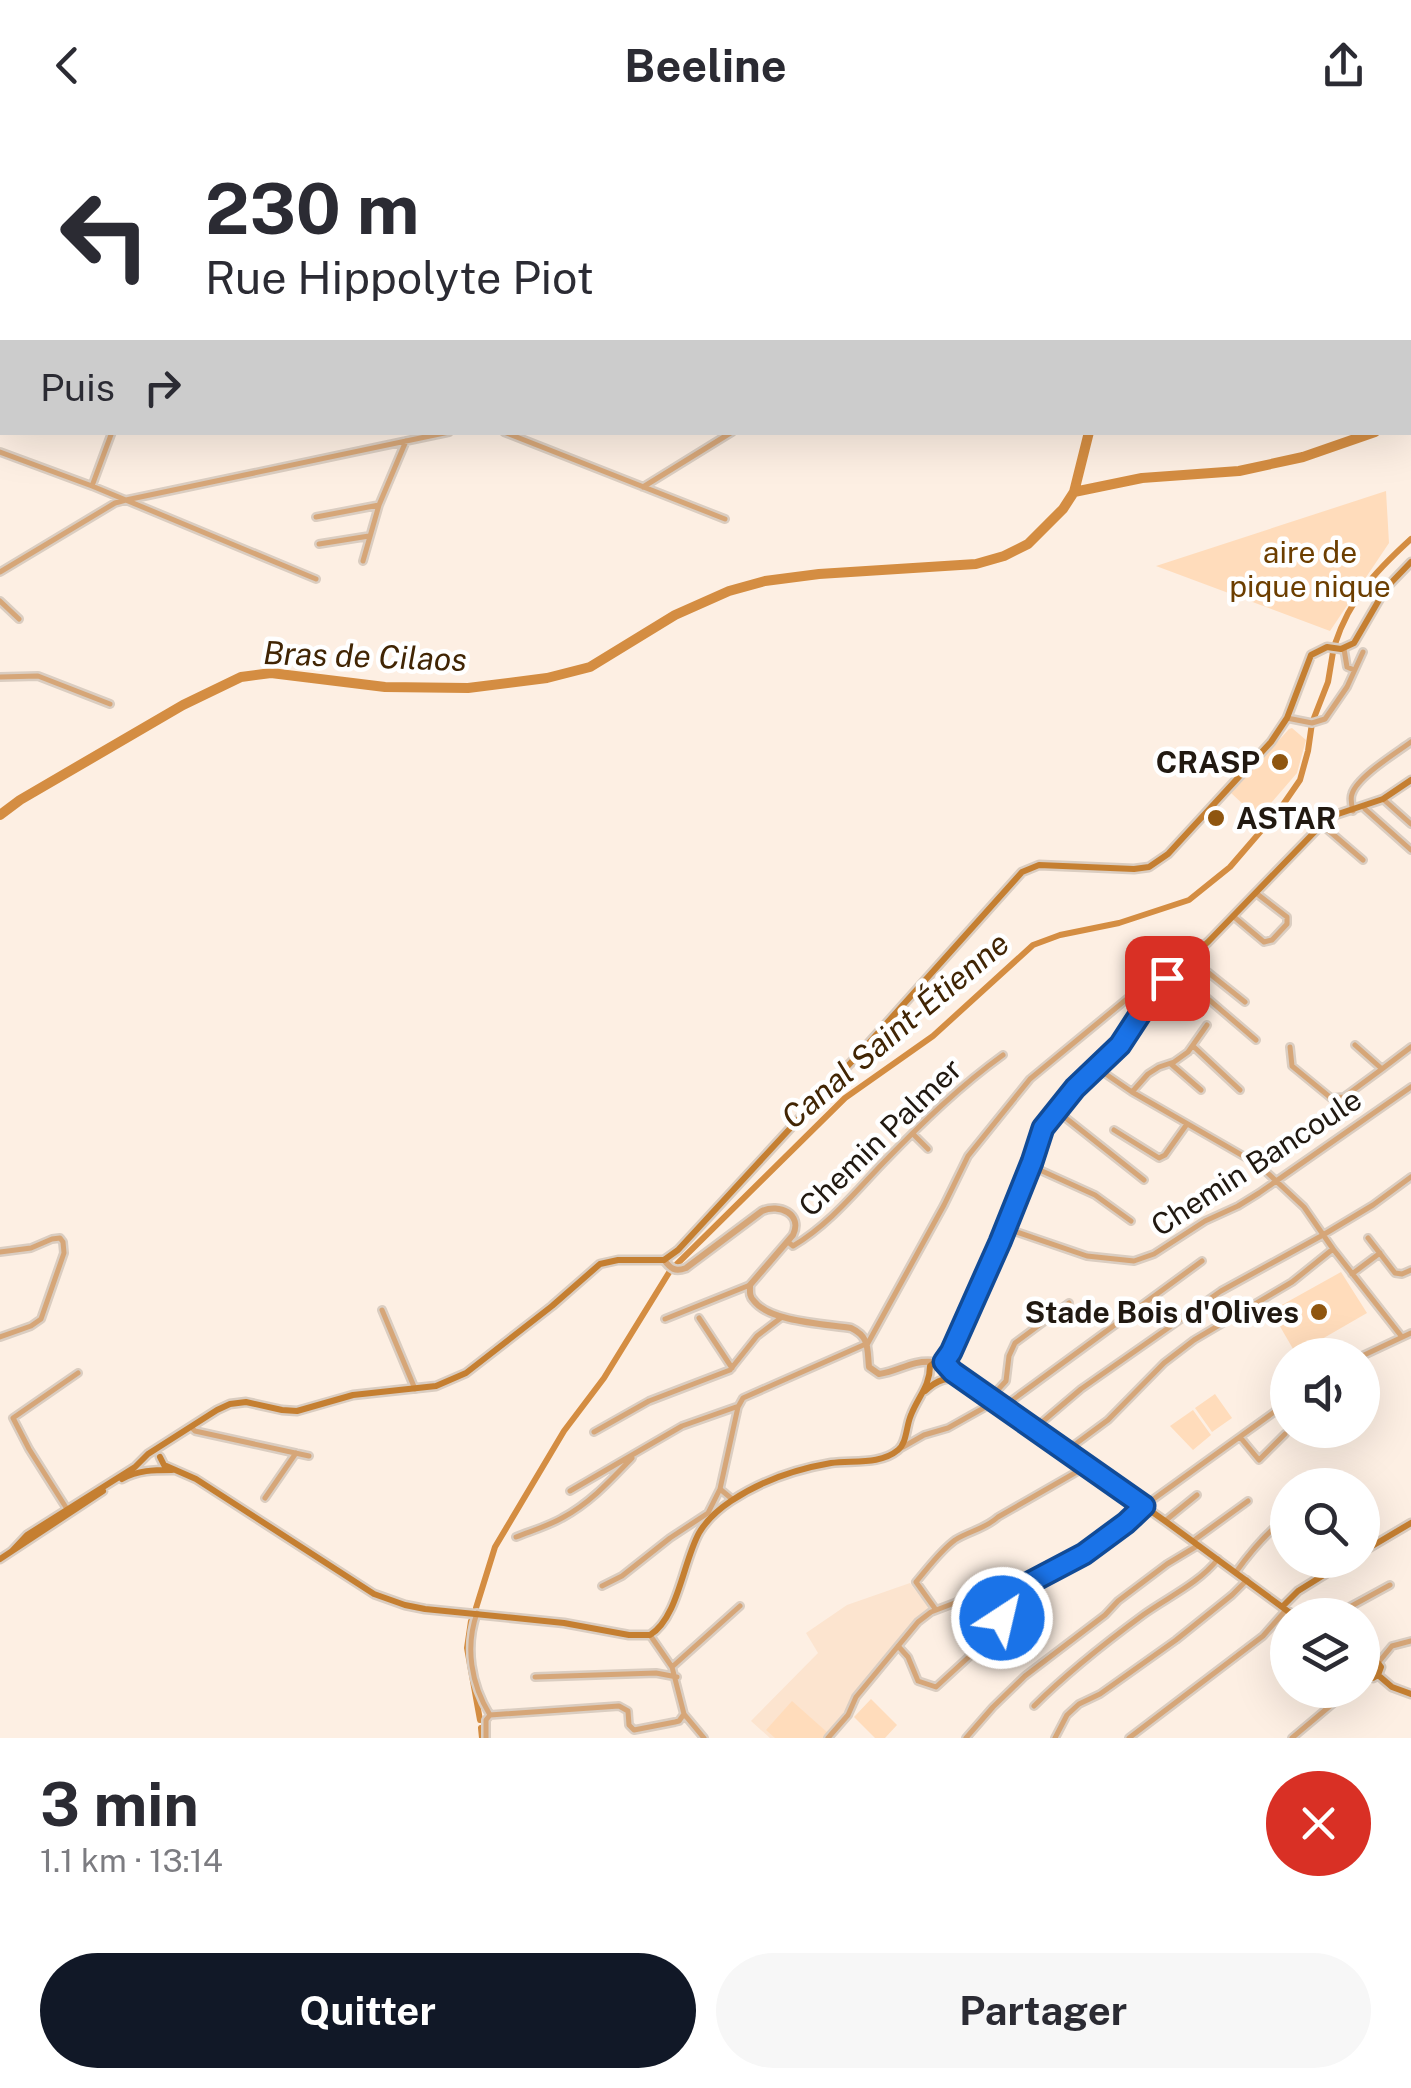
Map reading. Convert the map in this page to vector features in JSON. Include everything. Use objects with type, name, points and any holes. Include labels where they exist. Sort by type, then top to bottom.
[{"type":"main road","points":[[145,1466],[146,1456],[217,1410],[237,1402],[297,1410],[354,1395],[436,1386],[466,1373],[600,1264],[664,1260],[678,1250],[1022,872],[1039,865],[1134,869],[1149,867],[1160,860],[1271,742],[1287,718],[1311,654],[1343,649],[1354,643],[1386,588],[1411,562]]},
{"type":"main road","points":[[1352,810],[1365,809],[1411,780]]},
{"type":"main road","points":[[924,1392],[942,1379],[1030,1166],[1046,1116],[1120,1045],[1161,982],[1233,916],[1321,824],[1329,817],[1383,799]]},
{"type":"main road","points":[[931,1369],[947,1365]]},
{"type":"main road","points":[[947,1365],[1270,1598]]},
{"type":"main road","points":[[931,1369],[942,1379],[965,1380]]},
{"type":"main road","points":[[151,1453],[160,1464],[196,1479],[374,1594],[426,1610],[650,1635],[663,1624],[699,1532],[719,1510],[790,1472],[832,1463],[879,1460],[903,1447],[912,1412],[931,1369]]},
{"type":"main road","points":[[145,1466],[152,1472],[160,1464],[164,1446]]},
{"type":"main road","points":[[12,1552],[27,1535],[67,1509],[145,1466]]},
{"type":"main road","points":[[0,1560],[145,1466]]},
{"type":"main road","points":[[1380,1541],[1411,1523]]},
{"type":"main road","points":[[1294,1598],[1298,1591],[1319,1578]]},
{"type":"main road","points":[[1380,1678],[1411,1694]]},
{"type":"street","points":[[92,486],[111,435]]},
{"type":"street","points":[[0,572],[115,503],[433,435]]},
{"type":"street","points":[[512,435],[725,519]]},
{"type":"street","points":[[643,487],[727,435]]},
{"type":"street","points":[[364,561],[379,506],[407,440]]},
{"type":"street","points":[[0,452],[316,579]]},
{"type":"street","points":[[316,517],[379,506]]},
{"type":"street","points":[[319,544],[369,536]]},
{"type":"street","points":[[0,601],[18,619]]},
{"type":"street","points":[[1343,649],[1347,667],[1355,670]]},
{"type":"street","points":[[1287,718],[1312,723],[1325,719],[1340,700],[1363,652]]},
{"type":"street","points":[[0,677],[43,678],[110,704]]},
{"type":"street","points":[[1352,810],[1351,798],[1356,787],[1411,742]]},
{"type":"street","points":[[1383,799],[1411,824]]},
{"type":"street","points":[[1365,809],[1411,850]]},
{"type":"street","points":[[1321,824],[1363,860]]},
{"type":"street","points":[[1233,916],[1264,942],[1272,940],[1287,924],[1287,917],[1255,893]]},
{"type":"street","points":[[1190,958],[1245,1002]]},
{"type":"street","points":[[1174,970],[1256,1040]]},
{"type":"street","points":[[602,1586],[622,1576],[708,1512],[720,1489],[738,1407],[746,1396],[868,1343],[968,1156],[1030,1079],[1149,981],[1161,982]]},
{"type":"street","points":[[1132,1092],[1148,1074],[1171,1064],[1193,1046],[1207,1025]]},
{"type":"street","points":[[1356,1045],[1382,1069]]},
{"type":"street","points":[[1193,1046],[1240,1090]]},
{"type":"street","points":[[1290,1047],[1292,1066],[1331,1098],[1344,1097],[1411,1047]]},
{"type":"street","name":"Chemin Palmer","points":[[788,1242],[793,1246],[824,1226],[970,1079],[1003,1056]]},
{"type":"street","points":[[1171,1064],[1202,1090]]},
{"type":"street","points":[[1097,1068],[1259,1165],[1304,1206],[1402,1337]]},
{"type":"street","name":"Chemin Bancoule","points":[[1004,1228],[1087,1256],[1134,1261],[1154,1254],[1238,1206],[1411,1087]]},
{"type":"street","points":[[1054,1109],[1144,1180]]},
{"type":"street","points":[[1114,1130],[1159,1158],[1187,1124]]},
{"type":"street","points":[[913,1134],[928,1149]]},
{"type":"street","points":[[1030,1166],[1095,1196],[1131,1221]]},
{"type":"street","points":[[1034,1430],[1080,1389],[1221,1291],[1323,1235],[1411,1177]]},
{"type":"street","points":[[664,1260],[670,1268],[686,1268],[772,1207],[784,1209],[796,1222],[797,1228],[788,1242],[750,1285],[665,1320]]},
{"type":"street","points":[[0,1252],[60,1238],[64,1253],[41,1319],[0,1337]]},
{"type":"street","points":[[1368,1238],[1395,1273],[1410,1270]]},
{"type":"street","points":[[1066,1451],[1108,1420],[1164,1363],[1194,1340],[1292,1282],[1333,1249]]},
{"type":"street","points":[[1352,1274],[1380,1253]]},
{"type":"street","points":[[1003,1407],[1202,1260]]},
{"type":"street","points":[[750,1285],[750,1296],[757,1305],[782,1316],[851,1328],[863,1335],[874,1372],[886,1373],[918,1362],[931,1369]]},
{"type":"street","points":[[903,1447],[989,1405],[1006,1381],[1010,1350],[1069,1303]]},
{"type":"street","points":[[382,1310],[415,1388]]},
{"type":"street","points":[[594,1432],[650,1401],[724,1374],[757,1336],[782,1316]]},
{"type":"street","points":[[699,1318],[732,1368]]},
{"type":"street","points":[[1380,1347],[1411,1334]]},
{"type":"street","points":[[67,1509],[14,1418],[78,1373]]},
{"type":"street","points":[[570,1491],[700,1418],[738,1407]]},
{"type":"street","points":[[828,1738],[848,1715],[856,1696],[918,1622],[965,1599],[1006,1618],[1006,1598],[1010,1593],[1084,1554],[1270,1415]]},
{"type":"street","points":[[191,1427],[310,1456]]},
{"type":"street","points":[[1240,1437],[1256,1459],[1260,1460],[1272,1448]]},
{"type":"street","points":[[516,1537],[560,1520],[586,1502],[639,1451]]},
{"type":"street","points":[[265,1498],[296,1453]]},
{"type":"street","points":[[936,1610],[916,1582],[950,1543],[990,1525],[1087,1466]]},
{"type":"street","points":[[720,1489],[732,1500]]},
{"type":"street","points":[[1165,1521],[1197,1495]]},
{"type":"street","points":[[966,1738],[1016,1684],[1248,1501]]},
{"type":"street","points":[[1236,1572],[1270,1530]]},
{"type":"street","points":[[1034,1706],[1083,1662],[1194,1582],[1218,1559]]},
{"type":"street","points":[[1055,1738],[1078,1704],[1107,1689],[1176,1640],[1247,1580]]},
{"type":"street","points":[[1366,1598],[1390,1585]]},
{"type":"street","points":[[672,1666],[740,1606]]},
{"type":"street","points":[[477,1613],[472,1626],[471,1667],[490,1715]]},
{"type":"street","points":[[1128,1738],[1270,1628]]},
{"type":"street","points":[[650,1635],[672,1666],[684,1714],[704,1738]]},
{"type":"street","points":[[1380,1660],[1392,1646],[1411,1641]]},
{"type":"street","points":[[898,1646],[908,1657],[918,1681],[933,1688],[984,1643]]},
{"type":"street","points":[[535,1677],[656,1673],[676,1677]]},
{"type":"street","points":[[486,1738],[486,1720],[490,1715],[619,1706],[628,1711],[629,1725],[634,1730],[679,1721],[684,1714]]},
{"type":"street","points":[[1297,1736],[1329,1708]]},
{"type":"shaded area","points":[[910,1583],[929,1608],[823,1738],[770,1738],[751,1721],[818,1653],[806,1633],[847,1605]]},
{"type":"green space","name":"aire de pique nique","points":[[1386,491],[1389,543],[1330,631],[1156,566]]},
{"type":"green space","name":"CRASP","points":[[1292,728],[1306,740],[1297,773],[1258,818],[1231,793]]},
{"type":"green space","name":"Stade Bois d'Olives","points":[[1341,1272],[1367,1313],[1324,1338],[1287,1338],[1271,1311]]},
{"type":"green space","points":[[1215,1394],[1232,1418],[1212,1432],[1195,1408]]},
{"type":"green space","points":[[1193,1410],[1211,1435],[1193,1450],[1170,1426]]},
{"type":"green space","points":[[871,1699],[897,1725],[885,1738],[875,1738],[854,1717]]},
{"type":"green space","points":[[792,1701],[828,1733],[824,1738],[775,1738],[766,1730]]},
{"type":"waterway","name":"Bras de Cilaos","points":[[0,815],[183,705],[241,677],[271,673],[385,687],[468,688],[547,678],[590,667],[675,615],[729,591],[765,581],[976,564],[1004,556],[1028,544],[1063,509],[1074,492],[1088,435]]},
{"type":"waterway","points":[[1074,492],[1142,478],[1239,471],[1303,457],[1366,435]]},
{"type":"waterway","name":"Canal Saint-Étienne","points":[[1335,644],[1365,586],[1411,539]]},
{"type":"waterway","name":"Canal Saint-Étienne","points":[[677,1264],[845,1098],[933,1036],[1033,945],[1189,900],[1230,867],[1300,780],[1333,652]]},
{"type":"waterway","name":"Canal Saint-Étienne","points":[[476,1608],[495,1547],[564,1431],[604,1378],[670,1271]]},
{"type":"waterway","name":"Canal Saint-Étienne","points":[[471,1621],[467,1648],[480,1720]]},
{"type":"waterway","name":"Canal Saint-Étienne","points":[[481,1728],[482,1738]]},
{"type":"place","name":"CRASP","points":[[1280,762]]},
{"type":"place","name":"ASTAR","points":[[1216,818]]},
{"type":"place","name":"Stade Bois d'Olives","points":[[1319,1312]]},
{"type":"route","points":[[1002,1618],[1008,1614],[1006,1600],[1010,1593],[1084,1554],[1144,1506],[944,1362],[1000,1242],[1043,1128],[1075,1088],[1120,1045],[1167,978]]}]
